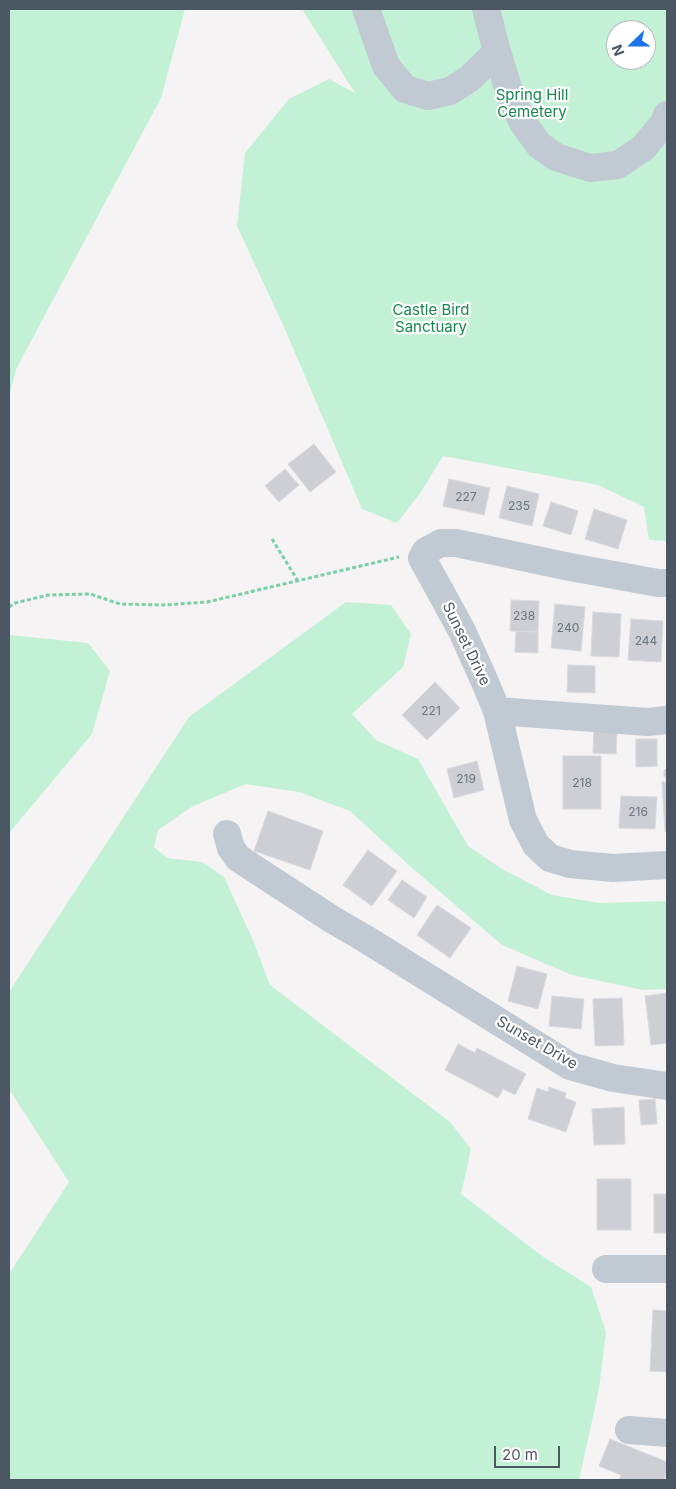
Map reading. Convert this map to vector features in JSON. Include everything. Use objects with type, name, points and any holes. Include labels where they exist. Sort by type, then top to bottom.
[{"type":"street","points":[[366,9],[386,66],[405,89],[428,96],[450,91],[469,79],[498,52]]},
{"type":"street","points":[[486,9],[511,97],[522,123],[539,144],[556,157],[590,168],[618,165],[643,148],[664,123],[667,115]]},
{"type":"street","points":[[422,558],[426,550],[441,543],[456,542],[570,567],[667,583]]},
{"type":"street","name":"Sunset Drive","points":[[422,558],[462,630],[486,682],[497,711],[522,820],[536,845],[550,858],[570,864],[613,868],[667,866]]},
{"type":"street","points":[[497,711],[648,722],[667,720]]},
{"type":"street","name":"Sunset Drive","points":[[226,834],[231,848],[238,858],[333,920],[570,1066],[613,1078],[667,1086]]},
{"type":"street","points":[[606,1269],[667,1269]]},
{"type":"street","points":[[629,1430],[667,1433]]},
{"type":"path","points":[[272,539],[298,581]]},
{"type":"path","points":[[9,606],[48,595],[82,594],[90,594],[120,604],[163,605],[207,602],[400,557],[422,558]]},
{"type":"green space","points":[[9,9],[185,9],[161,98],[16,369],[9,397]]},
{"type":"green space","name":"Castle Bird Sanctuary","points":[[302,9],[667,9],[667,541],[649,540],[644,507],[598,485],[443,456],[421,492],[397,523],[362,509],[284,327],[237,226],[245,153],[289,99],[329,79],[355,93]]},
{"type":"green space","points":[[346,602],[391,605],[411,634],[403,667],[352,714],[376,740],[418,759],[468,846],[502,869],[552,895],[599,903],[667,901],[667,989],[643,990],[572,975],[502,945],[411,867],[350,811],[299,792],[246,784],[193,806],[158,830],[154,847],[167,858],[202,862],[224,877],[252,938],[270,985],[450,1122],[471,1149],[461,1194],[542,1256],[591,1287],[606,1332],[599,1389],[579,1480],[9,1480],[9,1274],[69,1182],[9,1089],[9,992],[189,717]]},
{"type":"green space","points":[[9,635],[88,643],[110,671],[92,734],[9,833]]},
{"type":"building","points":[[314,444],[336,472],[310,492],[288,464]]},
{"type":"building","points":[[285,469],[299,485],[279,502],[265,486]]},
{"type":"building","points":[[449,479],[490,488],[484,515],[443,506]]},
{"type":"building","points":[[507,486],[539,494],[532,526],[499,518]]},
{"type":"building","points":[[551,502],[578,511],[571,535],[543,526]]},
{"type":"building","points":[[594,509],[627,520],[618,549],[585,539]]},
{"type":"building","points":[[511,600],[539,601],[538,632],[510,631]]},
{"type":"building","points":[[555,604],[585,607],[581,651],[551,648]]},
{"type":"building","points":[[593,612],[621,614],[619,657],[591,656]]},
{"type":"building","points":[[631,619],[663,621],[661,662],[628,660]]},
{"type":"building","points":[[516,631],[538,632],[538,653],[515,652]]},
{"type":"building","points":[[568,665],[595,666],[595,693],[567,692]]},
{"type":"building","points":[[435,682],[460,708],[427,740],[402,715]]},
{"type":"building","points":[[594,729],[617,730],[616,754],[593,753]]},
{"type":"building","points":[[636,739],[657,739],[657,766],[636,767]]},
{"type":"building","points":[[563,756],[601,756],[601,809],[563,809]]},
{"type":"building","points":[[477,761],[484,790],[454,798],[447,769]]},
{"type":"building","points":[[667,769],[667,777],[664,777],[664,770]]},
{"type":"building","points":[[662,782],[667,782],[667,832],[665,832]]},
{"type":"building","points":[[621,796],[657,797],[655,829],[619,828]]},
{"type":"building","points":[[268,811],[323,831],[310,870],[254,851]]},
{"type":"building","points":[[368,850],[397,871],[372,906],[343,885]]},
{"type":"building","points":[[402,880],[427,897],[414,918],[388,900]]},
{"type":"building","points":[[437,905],[471,928],[450,958],[417,935]]},
{"type":"building","points":[[517,966],[547,974],[538,1009],[508,1001]]},
{"type":"building","points":[[667,993],[667,1043],[651,1045],[645,996]]},
{"type":"building","points":[[552,996],[584,999],[581,1029],[549,1026]]},
{"type":"building","points":[[622,998],[624,1045],[595,1046],[593,999]]},
{"type":"building","points":[[458,1044],[475,1053],[477,1048],[526,1074],[515,1095],[503,1089],[498,1098],[445,1070]]},
{"type":"building","points":[[549,1087],[566,1093],[565,1098],[576,1102],[566,1132],[528,1119],[537,1088],[548,1092]]},
{"type":"building","points":[[655,1099],[657,1124],[641,1125],[639,1100]]},
{"type":"building","points":[[624,1107],[625,1144],[594,1145],[592,1109]]},
{"type":"building","points":[[597,1179],[631,1179],[631,1230],[597,1230]]},
{"type":"building","points":[[654,1194],[667,1194],[667,1233],[654,1233]]},
{"type":"building","points":[[653,1310],[667,1311],[667,1372],[650,1371]]},
{"type":"building","points":[[610,1439],[667,1462],[664,1480],[619,1480],[621,1475],[599,1466]]},
{"type":"park label","name":"Spring Hill Cemetery","points":[[532,104]]}]
